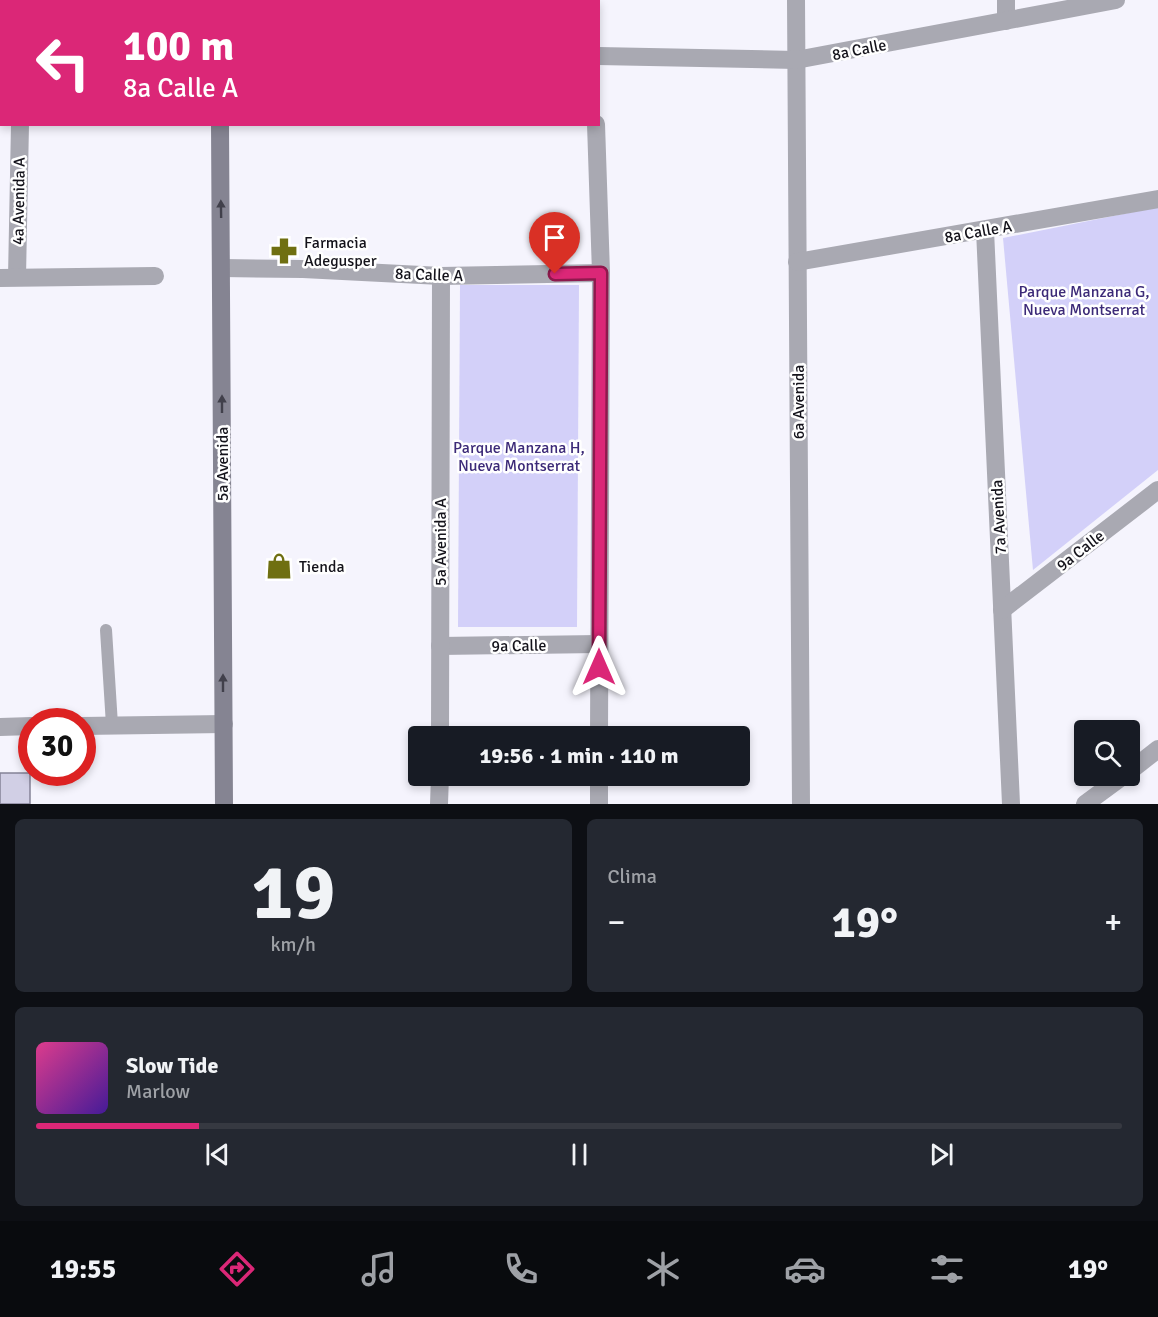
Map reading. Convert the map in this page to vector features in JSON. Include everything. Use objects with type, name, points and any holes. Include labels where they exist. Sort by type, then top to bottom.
[{"type":"main road","name":"5a Avenida","points":[[220,126],[224,804]]},
{"type":"street","name":"6a Avenida","points":[[796,0],[801,804]]},
{"type":"street","points":[[1006,0],[1006,21]]},
{"type":"street","name":"8a Calle","points":[[600,56],[796,60],[1116,0]]},
{"type":"street","name":"4a Avenida A","points":[[8,277],[20,126]]},
{"type":"street","points":[[596,126],[601,273],[599,726]]},
{"type":"street","name":"8a Calle A","points":[[797,262],[1158,199]]},
{"type":"street","name":"7a Avenida","points":[[985,230],[1011,804]]},
{"type":"street","name":"8a Calle A","points":[[222,268],[303,269],[441,276],[601,273]]},
{"type":"street","points":[[8,277],[155,276]]},
{"type":"street","name":"5a Avenida A","points":[[440,726],[441,276]]},
{"type":"street","name":"9a Calle","points":[[1002,610],[1158,490]]},
{"type":"street","name":"9a Calle","points":[[440,646],[599,644]]},
{"type":"street","points":[[96,726],[224,724]]},
{"type":"street","points":[[0,727],[18,726]]},
{"type":"street","points":[[1140,763],[1158,749]]},
{"type":"street","points":[[440,786],[440,804]]},
{"type":"street","points":[[599,786],[599,804]]},
{"type":"street","points":[[1085,804],[1109,786]]},
{"type":"lane","points":[[106,630],[112,725]]},
{"type":"green space","name":"Parque Manzana G, Nueva Montserrat","points":[[1158,207],[1158,470],[1033,570],[1003,238]]},
{"type":"green space","name":"Parque Manzana H, Nueva Montserrat","points":[[460,285],[579,285],[577,627],[458,627]]},
{"type":"building","points":[[0,773],[18,773],[18,786],[30,786],[30,804],[0,804]]},
{"type":"place","name":"Farmacia Adegusper","points":[[284,251]]},
{"type":"place","name":"Tienda","points":[[279,566]]},
{"type":"route","points":[[555,274],[601,273],[599,667]]}]
